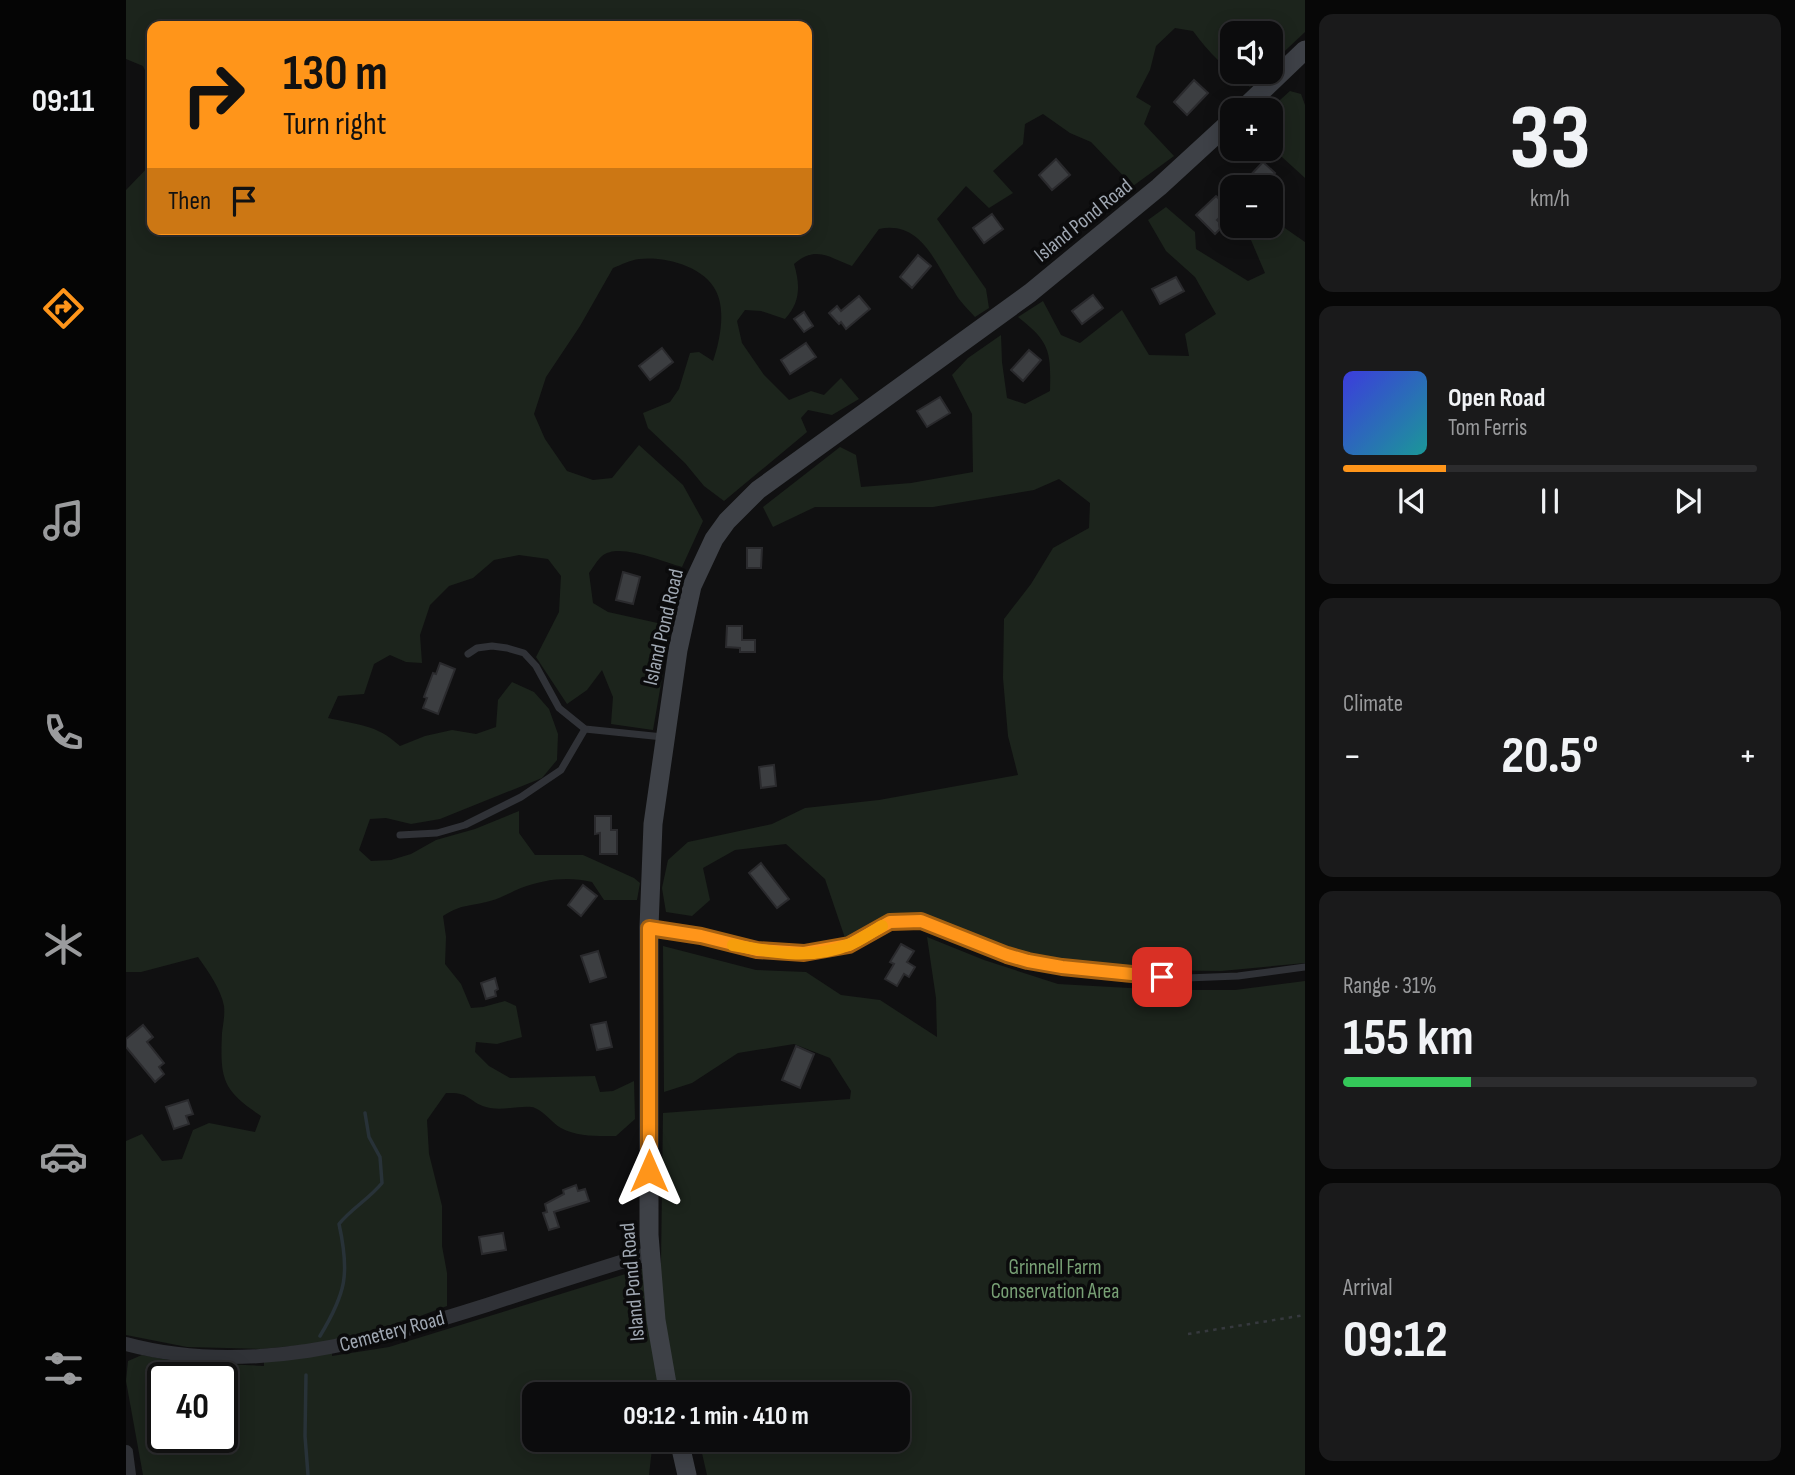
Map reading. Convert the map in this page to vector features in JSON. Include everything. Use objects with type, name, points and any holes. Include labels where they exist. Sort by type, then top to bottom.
[{"type":"street","points":[[1255,98],[1305,50]]},
{"type":"street","name":"Island Pond Road","points":[[668,1382],[656,1320],[650,1252],[649,928],[653,824],[680,638],[692,586],[708,549],[733,514],[773,477],[939,361],[1030,293],[1125,217],[1220,131]]},
{"type":"street","name":"Cemetery Road","points":[[126,1344],[175,1355],[227,1358],[321,1349],[385,1336],[426,1324],[650,1252]]},
{"type":"street","points":[[126,1452],[129,1475]]},
{"type":"street","points":[[682,1452],[687,1475]]},
{"type":"lane","points":[[468,654],[477,648],[492,646],[524,653],[536,666],[559,708],[585,729],[664,737]]},
{"type":"lane","points":[[400,835],[438,833],[465,825],[521,797],[561,770],[585,729]]},
{"type":"lane","points":[[649,928],[701,936],[757,950],[804,953],[849,945],[890,922],[921,921],[1007,955],[1062,967],[1138,976],[1186,978],[1238,976],[1305,967]]},
{"type":"path","points":[[1188,1334],[1305,1315]]},
{"type":"green space","points":[[126,0],[1305,0],[1305,32],[1283,53],[1283,21],[1220,21],[1220,62],[1193,31],[1175,28],[1156,46],[1150,70],[1136,97],[1151,106],[1144,124],[1174,156],[1133,186],[1091,142],[1070,133],[1043,114],[1025,124],[1023,144],[993,171],[1013,193],[989,208],[966,186],[937,219],[986,289],[989,308],[975,317],[958,298],[925,246],[906,231],[894,228],[879,229],[852,266],[822,254],[809,255],[794,264],[798,293],[790,313],[785,319],[761,311],[745,310],[737,321],[742,343],[764,375],[789,400],[811,391],[824,395],[841,378],[859,399],[832,415],[808,410],[801,418],[807,432],[724,501],[704,486],[685,463],[648,428],[643,413],[670,402],[679,389],[690,353],[699,352],[713,361],[720,335],[721,317],[716,291],[710,282],[693,269],[671,261],[639,259],[613,268],[580,326],[546,377],[534,414],[545,439],[567,471],[593,480],[612,478],[639,445],[683,485],[703,521],[682,567],[641,554],[619,551],[602,556],[589,573],[593,603],[608,612],[671,626],[653,730],[611,724],[613,697],[602,670],[587,690],[567,704],[536,657],[559,612],[561,576],[548,559],[519,555],[494,560],[473,578],[449,586],[430,605],[420,635],[422,663],[406,662],[390,655],[374,664],[364,694],[338,696],[328,718],[375,729],[400,746],[425,736],[452,730],[476,734],[496,727],[498,700],[512,682],[534,692],[549,709],[558,734],[557,760],[542,778],[440,819],[411,824],[386,818],[370,819],[359,850],[371,861],[391,860],[411,854],[436,840],[475,829],[519,811],[519,833],[535,855],[583,855],[640,883],[637,900],[604,900],[592,882],[565,879],[539,882],[494,900],[462,907],[443,916],[446,937],[445,964],[461,984],[471,1008],[505,1001],[516,1006],[522,1037],[497,1044],[476,1042],[475,1052],[489,1066],[510,1078],[595,1076],[600,1092],[613,1091],[634,1081],[635,1119],[616,1136],[595,1136],[567,1131],[535,1108],[492,1108],[480,1105],[465,1095],[446,1093],[427,1120],[429,1154],[442,1206],[447,1306],[388,1328],[324,1343],[261,1349],[187,1347],[126,1335],[126,1141],[142,1134],[162,1161],[182,1159],[193,1130],[209,1123],[255,1132],[261,1116],[238,1099],[226,1082],[222,1062],[224,1006],[217,987],[198,957],[141,972],[126,972],[126,190],[147,168],[147,235],[812,235],[812,21],[147,21],[147,74],[143,66],[126,59]]},
{"type":"green space","points":[[1290,91],[1301,94],[1305,105],[1305,178],[1283,158],[1282,98]]},
{"type":"green space","points":[[1166,207],[1195,232],[1196,249],[1248,281],[1265,273],[1250,238],[1283,238],[1283,227],[1305,242],[1305,963],[1221,971],[1143,970],[1069,961],[999,947],[929,918],[888,917],[846,941],[825,879],[786,844],[735,850],[703,868],[710,900],[692,916],[666,912],[662,888],[668,860],[688,842],[772,824],[805,808],[879,800],[1018,775],[1008,736],[1003,678],[1004,619],[1031,584],[1053,548],[1089,528],[1090,503],[1059,479],[1034,490],[933,507],[815,507],[773,527],[763,507],[840,447],[856,455],[861,487],[911,483],[973,472],[972,414],[952,375],[968,358],[1001,335],[1007,398],[1025,404],[1050,391],[1050,366],[1046,348],[1037,333],[1018,317],[1043,301],[1061,335],[1080,343],[1122,310],[1149,355],[1189,356],[1185,334],[1216,314],[1195,277],[1166,251],[1148,220]]},
{"type":"green space","name":"Grinnell Farm Conservation Area","points":[[927,937],[984,960],[1058,984],[1165,990],[1235,990],[1305,981],[1305,1475],[707,1475],[702,1452],[910,1452],[910,1382],[522,1382],[522,1452],[652,1452],[649,1475],[143,1475],[126,1381],[128,1361],[142,1355],[180,1362],[147,1362],[147,1453],[238,1453],[238,1365],[264,1366],[264,1361],[332,1353],[332,1356],[389,1347],[661,1263],[663,1113],[850,1099],[851,1091],[830,1058],[794,1044],[738,1053],[692,1083],[664,1092],[663,946],[756,970],[806,972],[841,995],[880,1000],[937,1037],[936,998]]},
{"type":"building","points":[[1194,80],[1208,93],[1187,115],[1174,102]]},
{"type":"building","points":[[1056,159],[1070,175],[1052,190],[1039,175]]},
{"type":"building","points":[[1263,162],[1275,173],[1273,175],[1251,175]]},
{"type":"building","points":[[1216,196],[1220,200],[1220,217],[1217,220],[1220,229],[1215,234],[1196,215]]},
{"type":"building","points":[[992,214],[1003,229],[984,243],[973,228]]},
{"type":"building","points":[[918,255],[931,266],[912,288],[900,277]]},
{"type":"building","points":[[1176,277],[1184,291],[1160,304],[1152,289]]},
{"type":"building","points":[[1093,295],[1103,308],[1082,324],[1072,311]]},
{"type":"building","points":[[859,296],[870,309],[846,329],[829,313],[837,306],[841,311]]},
{"type":"building","points":[[804,312],[813,326],[804,332],[794,319]]},
{"type":"building","points":[[806,343],[816,357],[790,374],[781,360]]},
{"type":"building","points":[[662,348],[673,362],[650,380],[639,366]]},
{"type":"building","points":[[1029,350],[1041,360],[1023,381],[1011,370]]},
{"type":"building","points":[[940,397],[950,413],[927,427],[917,411]]},
{"type":"building","points":[[747,548],[762,548],[761,568],[747,568]]},
{"type":"building","points":[[623,572],[640,577],[633,604],[616,600]]},
{"type":"building","points":[[727,626],[742,626],[742,640],[755,640],[755,652],[740,652],[740,648],[726,647]]},
{"type":"building","points":[[440,663],[455,669],[438,714],[423,708],[433,673],[436,674]]},
{"type":"building","points":[[774,765],[776,786],[761,788],[759,767]]},
{"type":"building","points":[[595,816],[611,816],[611,830],[617,830],[617,854],[600,854],[600,833],[595,834]]},
{"type":"building","points":[[761,863],[789,899],[777,908],[749,873]]},
{"type":"building","points":[[583,885],[597,896],[581,916],[568,905]]},
{"type":"building","points":[[901,944],[914,951],[907,962],[915,967],[909,977],[904,974],[897,986],[885,979],[894,964],[890,962]]},
{"type":"building","points":[[598,951],[606,977],[590,982],[581,956]]},
{"type":"building","points":[[495,978],[498,989],[495,991],[496,996],[486,999],[481,983]]},
{"type":"building","points":[[606,1022],[612,1047],[597,1050],[591,1025]]},
{"type":"building","points":[[143,1025],[153,1037],[147,1042],[164,1063],[159,1067],[164,1074],[155,1082],[126,1047],[126,1039]]},
{"type":"building","points":[[796,1046],[814,1054],[800,1088],[782,1080]]},
{"type":"building","points":[[188,1100],[193,1114],[186,1116],[189,1124],[174,1129],[166,1107]]},
{"type":"building","points":[[576,1185],[578,1191],[585,1189],[589,1201],[554,1212],[559,1227],[549,1230],[543,1213],[547,1212],[545,1204],[564,1194],[563,1190]]},
{"type":"building","points":[[503,1233],[506,1250],[482,1254],[479,1237]]},
{"type":"waterway","points":[[320,1336],[335,1307],[343,1283],[345,1270],[339,1224],[382,1183],[380,1157],[369,1137],[365,1113]]},
{"type":"waterway","points":[[306,1375],[305,1436],[308,1475]]},
{"type":"slow traffic","points":[[733,945],[779,953],[830,950],[849,945],[882,926]]},
{"type":"route","points":[[649,1171],[649,928],[701,936],[757,950],[804,953],[849,945],[890,922],[921,921],[1028,961],[1162,977]]}]
